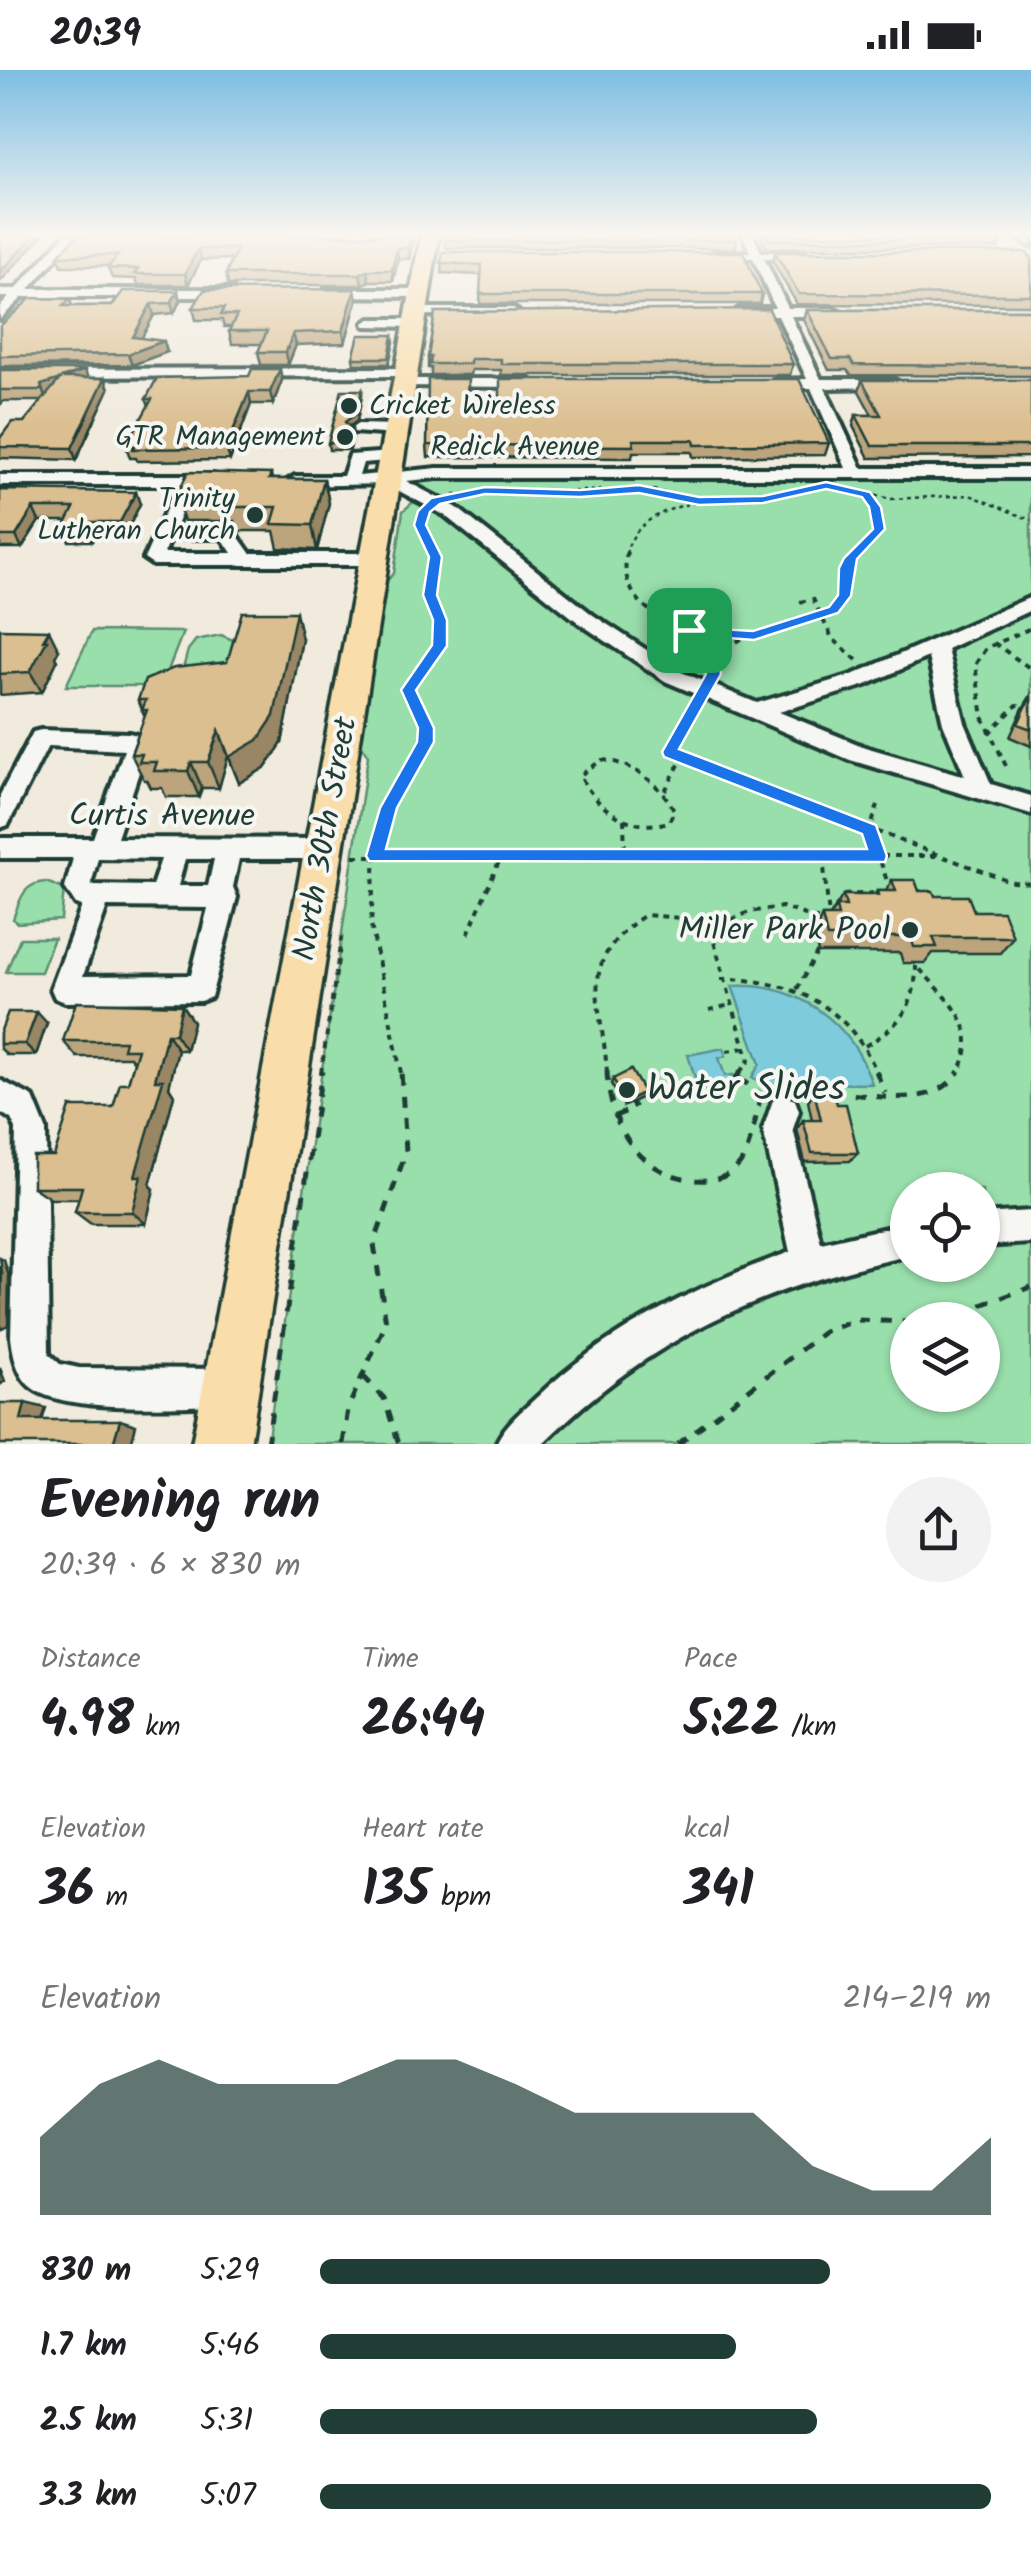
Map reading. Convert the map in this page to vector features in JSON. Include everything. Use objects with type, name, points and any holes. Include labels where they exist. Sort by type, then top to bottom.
[{"type":"highway","name":"North 30th Street","points":[[221,1444],[339,853],[374,559],[377,472],[397,430],[421,299]]},
{"type":"street","points":[[354,299],[418,310],[536,312]]},
{"type":"street","points":[[777,299],[854,481]]},
{"type":"street","points":[[370,323],[418,310]]},
{"type":"street","points":[[726,312],[840,312]]},
{"type":"street","points":[[0,373],[547,383]]},
{"type":"street","points":[[362,388],[405,381]]},
{"type":"street","points":[[758,384],[912,383]]},
{"type":"street","points":[[358,429],[397,430]]},
{"type":"street","points":[[377,472],[436,501],[633,654],[705,691],[858,754],[1031,806]]},
{"type":"street","name":"Redick Avenue","points":[[278,480],[377,472],[854,481],[1031,474]]},
{"type":"street","points":[[0,480],[223,480]]},
{"type":"street","points":[[187,480],[153,559],[374,559]]},
{"type":"street","points":[[164,533],[227,534],[233,537],[241,559]]},
{"type":"street","points":[[753,712],[873,674],[1031,603]]},
{"type":"street","points":[[936,646],[954,723],[982,791]]},
{"type":"street","points":[[0,818],[41,738],[129,741],[136,748],[78,888],[85,896],[224,896]]},
{"type":"street","name":"Curtis Avenue","points":[[0,848],[339,853]]},
{"type":"street","points":[[162,896],[176,848]]},
{"type":"street","points":[[98,896],[65,989],[201,988],[224,896],[220,887],[229,849]]},
{"type":"street","points":[[0,1095],[22,1108],[32,1137],[29,1336],[32,1363],[37,1371],[54,1382],[79,1386],[230,1387]]},
{"type":"street","points":[[772,1102],[809,1262]]},
{"type":"street","points":[[1000,1229],[1031,1227]]},
{"type":"street","points":[[515,1444],[547,1411],[622,1348],[660,1324],[702,1302],[809,1262],[890,1243]]},
{"type":"path","points":[[814,487],[763,500],[699,501],[657,516],[633,538],[624,553],[624,574],[642,604],[689,630],[745,636],[775,631],[822,614],[842,601],[851,558],[879,529],[878,514],[854,481]]},
{"type":"path","points":[[639,489],[699,501]]},
{"type":"path","points":[[343,1444],[348,1408],[386,1324],[375,1260],[378,1226],[406,1152],[400,1053],[371,925],[375,856],[389,808],[426,742],[426,728],[409,690],[440,646],[440,620],[430,595],[435,557],[420,525],[424,511],[436,501],[485,490],[580,494],[626,490]]},
{"type":"path","points":[[670,493],[675,508]]},
{"type":"path","points":[[866,494],[891,499],[970,495],[1031,520]]},
{"type":"path","points":[[800,602],[813,599],[832,638],[873,674]]},
{"type":"path","points":[[1006,766],[989,733],[974,672],[980,654],[1031,628]]},
{"type":"path","points":[[689,630],[710,657],[713,674],[670,752],[941,856],[1013,882],[1031,884]]},
{"type":"path","points":[[971,630],[1031,669]]},
{"type":"path","points":[[710,657],[745,636]]},
{"type":"path","points":[[989,733],[1016,705],[1031,706]]},
{"type":"path","points":[[665,791],[683,758]]},
{"type":"path","points":[[618,761],[665,791],[674,810],[669,822],[649,827],[624,819],[607,812],[585,788],[580,775],[592,763],[618,761]]},
{"type":"path","points":[[840,912],[843,895],[891,893],[870,830],[878,805]]},
{"type":"path","points":[[624,819],[625,857]]},
{"type":"path","points":[[339,853],[502,857],[941,856]]},
{"type":"path","points":[[468,934],[502,857]]},
{"type":"path","points":[[772,1102],[742,1164],[725,1178],[682,1177],[649,1167],[631,1148],[615,1116],[598,1008],[601,959],[644,916],[726,922],[774,907],[828,921],[823,857]]},
{"type":"path","points":[[267,1444],[345,915]]},
{"type":"path","points":[[817,921],[820,932]]},
{"type":"path","points":[[726,922],[714,942],[720,979],[750,1062],[737,1078],[772,1102]]},
{"type":"path","points":[[798,989],[822,942]]},
{"type":"path","points":[[865,1046],[889,1033],[910,1008],[917,992],[916,966],[908,946]]},
{"type":"path","points":[[815,1093],[885,1093],[913,1098],[942,1092],[962,1073],[965,1035],[953,1002],[916,966]]},
{"type":"path","points":[[720,979],[770,980],[798,989],[833,1010],[865,1046],[885,1093]]},
{"type":"path","points":[[709,1010],[730,1005]]},
{"type":"path","points":[[727,1051],[744,1048]]},
{"type":"path","points":[[764,1085],[772,1102]]},
{"type":"path","points":[[615,1116],[634,1108],[631,1102]]},
{"type":"path","points":[[990,1302],[1031,1287]]},
{"type":"path","points":[[678,1444],[824,1332],[857,1320],[890,1321]]},
{"type":"path","points":[[362,1376],[376,1385],[385,1398],[399,1444]]},
{"type":"green space","points":[[435,477],[1031,478],[1031,1444],[267,1444],[368,756],[357,737],[381,587],[394,573],[403,511],[412,503],[416,481]]},
{"type":"green space","points":[[92,631],[183,632],[162,686],[66,686]]},
{"type":"green space","points":[[221,635],[233,640],[228,662],[188,668],[184,665],[196,640]]},
{"type":"green space","points":[[46,882],[64,889],[61,920],[17,923],[13,919],[23,894]]},
{"type":"green space","points":[[20,938],[54,938],[41,972],[6,972]]},
{"type":"water","points":[[732,986],[779,991],[819,1010],[851,1042],[872,1084],[788,1083],[780,1096],[752,1077],[760,1064]]},
{"type":"water","points":[[724,1048],[726,1056],[719,1058],[725,1076],[733,1075],[735,1084],[699,1091],[688,1055]]},
{"type":"building","points":[[30,299],[70,299],[63,306],[112,306],[117,299],[173,299],[171,303],[151,304],[133,337],[164,341],[128,354],[0,356],[0,326]]},
{"type":"building","points":[[198,299],[352,299],[343,331],[293,333],[286,352],[258,352],[267,331],[229,331],[237,315],[221,315],[224,308],[193,308]]},
{"type":"building","points":[[769,309],[793,364],[501,364],[501,359],[470,359],[470,364],[430,364],[428,357],[435,312]]},
{"type":"building","points":[[807,310],[1031,310],[1031,366],[854,365],[850,359],[832,359]]},
{"type":"building","points":[[359,335],[393,335],[389,358],[353,358]]},
{"type":"building","points":[[252,369],[280,369],[270,392],[249,392],[226,448],[126,446],[152,399],[146,399],[157,378],[249,376]]},
{"type":"building","points":[[0,370],[85,370],[61,378],[105,378],[72,448],[0,447],[0,438],[12,422],[24,422],[60,379],[41,385],[42,390],[0,390]]},
{"type":"building","points":[[428,379],[468,379],[466,406],[500,407],[500,379],[799,379],[829,443],[695,445],[694,440],[633,440],[634,446],[427,445]]},
{"type":"building","points":[[862,380],[1031,380],[1031,446],[872,446],[856,415],[881,415]]},
{"type":"building","points":[[342,390],[362,390],[356,414],[345,422],[352,429],[349,443],[328,443]]},
{"type":"building","points":[[188,472],[324,479],[312,525],[272,524],[277,507],[232,507],[228,497],[176,497]]},
{"type":"building","points":[[0,490],[136,492],[120,522],[91,522],[87,529],[64,528],[74,508],[33,508],[16,536],[0,536]]},
{"type":"building","points":[[242,612],[296,612],[274,716],[258,740],[229,757],[219,730],[208,762],[191,762],[188,771],[154,771],[157,762],[139,762],[142,754],[131,754],[147,710],[142,710],[146,700],[138,700],[145,680],[174,668],[227,662]]},
{"type":"building","points":[[0,629],[49,630],[30,672],[0,674]]},
{"type":"building","points":[[1031,696],[1031,729],[1018,724]]},
{"type":"building","points":[[892,880],[915,880],[919,891],[933,891],[935,896],[968,896],[974,911],[1003,911],[1013,937],[933,937],[937,947],[914,947],[911,937],[827,937],[822,916],[838,916],[836,906],[846,906],[843,895],[896,891]]},
{"type":"building","points":[[76,1002],[182,1005],[175,1034],[167,1034],[155,1080],[163,1080],[135,1176],[141,1176],[132,1212],[75,1212],[82,1187],[33,1187],[33,1156],[54,1156],[70,1107],[113,1107],[120,1083],[128,1083],[138,1049],[123,1049],[125,1041],[63,1041]]},
{"type":"building","points":[[8,1012],[37,1012],[25,1044],[0,1044]]},
{"type":"building","name":"Water Slides","points":[[631,1070],[644,1092],[626,1101],[613,1079]]},
{"type":"building","points":[[814,1091],[833,1091],[837,1104],[846,1104],[858,1153],[812,1153],[803,1120],[821,1120]]},
{"type":"building","points":[[0,1403],[25,1403],[21,1420],[120,1420],[113,1444],[0,1444]]},
{"type":"place","name":"Cricket Wireless","points":[[349,406]]},
{"type":"place","name":"GTR Management","points":[[345,437]]},
{"type":"place","name":"Trinity Lutheran Church","points":[[255,515]]},
{"type":"place","name":"Miller Park Pool","points":[[910,930]]},
{"type":"place","name":"Water Slides","points":[[627,1090]]},
{"type":"route","points":[[826,485],[866,494],[875,507],[879,529],[851,558],[845,574],[848,584],[834,610],[754,636],[689,630],[710,657],[713,674],[670,752],[870,830],[878,856],[375,856],[389,808],[426,742],[426,728],[409,690],[440,646],[440,620],[430,599],[435,557],[420,525],[429,506],[452,495],[485,490],[580,494],[639,489],[699,501],[763,500],[826,485]]}]
